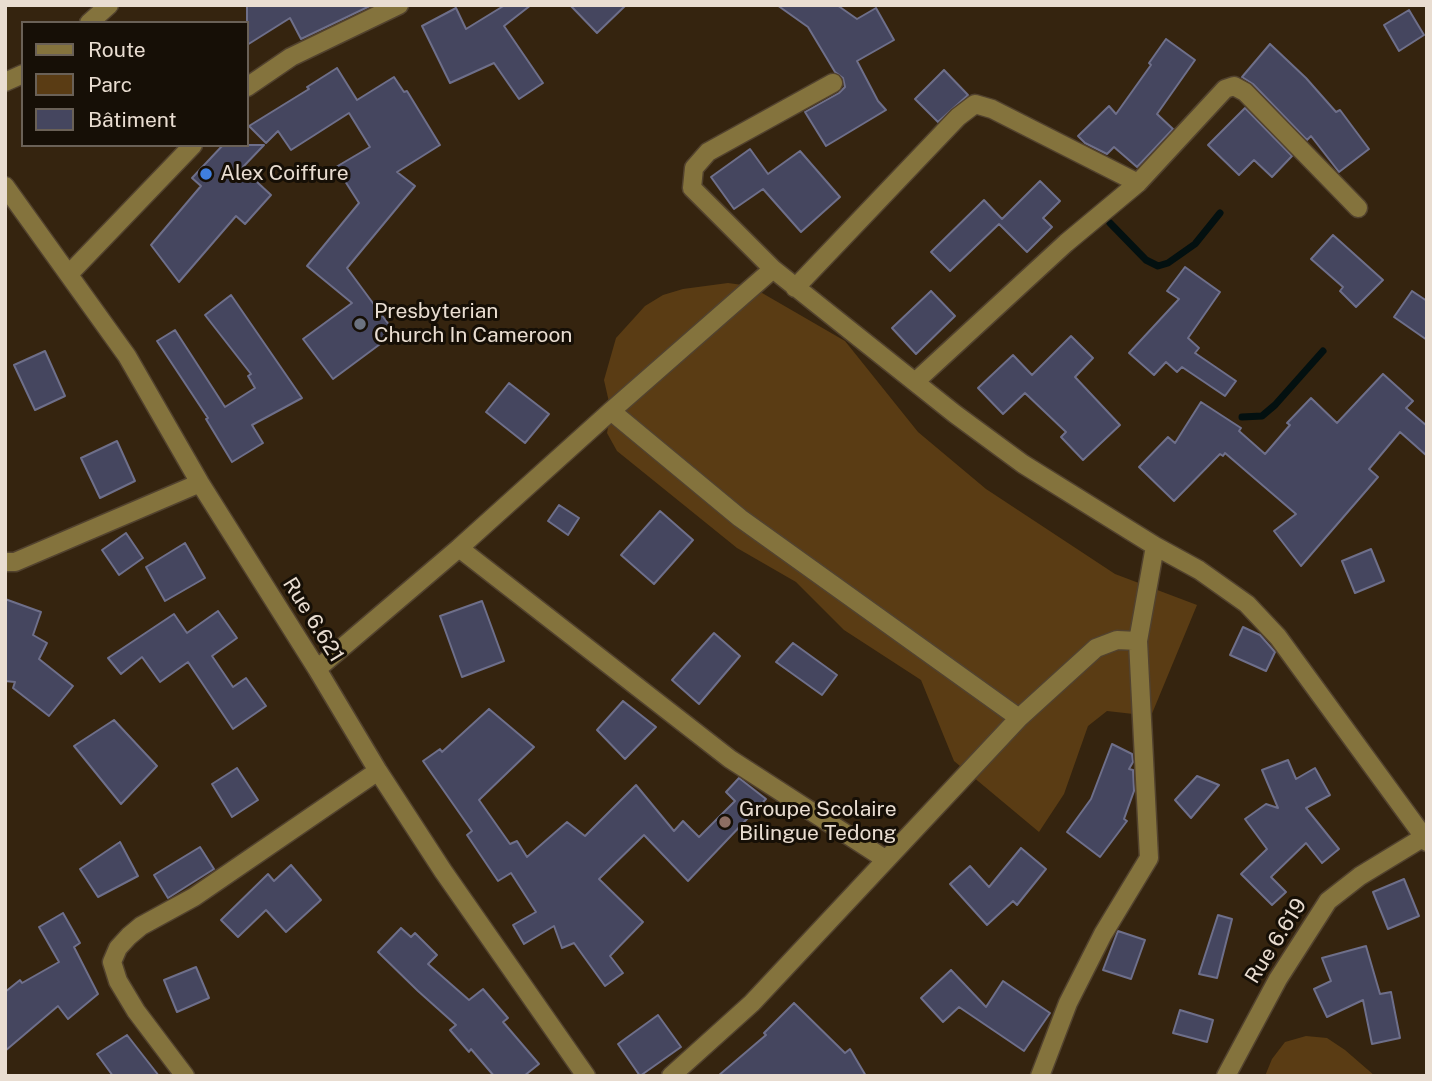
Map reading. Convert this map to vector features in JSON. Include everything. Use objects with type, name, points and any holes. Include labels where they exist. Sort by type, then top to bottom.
[{"type":"street","points":[[91,21],[109,5]]},
{"type":"street","points":[[248,86],[291,57],[399,5]]},
{"type":"street","points":[[5,82],[21,75]]},
{"type":"street","points":[[833,83],[708,152],[694,169],[692,188],[773,270],[1023,464],[1220,584],[1247,604],[1278,637],[1426,838]]},
{"type":"street","points":[[915,382],[1066,243],[1138,183],[1224,89],[1234,86],[1245,92],[1358,208]]},
{"type":"street","points":[[795,288],[958,117],[975,104],[992,109],[1138,183]]},
{"type":"street","points":[[69,274],[191,147]]},
{"type":"street","name":"Rue 6.621","points":[[5,186],[127,356],[201,483],[378,771],[451,883],[586,1076]]},
{"type":"street","points":[[317,669],[459,548],[773,270]]},
{"type":"street","points":[[611,411],[740,517],[1019,718]]},
{"type":"street","points":[[5,562],[15,562],[201,483]]},
{"type":"street","points":[[1040,1076],[1068,1003],[1102,934],[1149,858],[1138,641],[1155,546]]},
{"type":"street","points":[[459,548],[730,759],[885,859]]},
{"type":"street","points":[[671,1076],[752,1003],[1019,718],[1096,648],[1117,640],[1138,641]]},
{"type":"street","points":[[185,1076],[136,1011],[118,981],[112,962],[118,948],[141,926],[194,897],[378,771]]},
{"type":"street","name":"Rue 6.619","points":[[1226,1076],[1278,979],[1328,901],[1360,876],[1426,838]]},
{"type":"green space","points":[[728,283],[750,286],[845,341],[918,432],[986,489],[1115,574],[1197,605],[1151,716],[1107,711],[1088,726],[1064,794],[1039,832],[954,761],[921,680],[844,630],[796,582],[737,548],[617,451],[607,433],[611,411],[604,380],[616,338],[645,306],[663,295],[683,289]]},
{"type":"green space","points":[[1306,1036],[1327,1038],[1375,1076],[1265,1076],[1272,1059],[1285,1042]]},
{"type":"building","points":[[247,5],[372,5],[301,39],[290,18],[248,44]]},
{"type":"building","points":[[505,5],[531,5],[504,26],[543,83],[519,99],[494,63],[450,83],[422,26],[456,8],[466,29]]},
{"type":"building","points":[[570,5],[626,5],[597,33]]},
{"type":"building","points":[[777,5],[837,5],[857,19],[876,8],[894,40],[857,61],[878,101],[886,110],[826,146],[805,112],[839,93],[845,87],[843,78],[835,72],[808,27]]},
{"type":"building","points":[[1409,10],[1424,35],[1399,51],[1384,25]]},
{"type":"building","points":[[1166,39],[1195,60],[1157,114],[1173,129],[1137,167],[1114,147],[1107,154],[1085,143],[1078,136],[1109,106],[1116,114]]},
{"type":"building","points":[[1270,44],[1306,78],[1336,112],[1340,110],[1369,149],[1339,172],[1311,136],[1307,140],[1253,84],[1242,77]]},
{"type":"building","points":[[337,68],[357,100],[394,77],[404,92],[407,91],[440,145],[397,172],[415,186],[347,268],[395,333],[333,379],[303,339],[352,303],[307,266],[359,203],[336,167],[370,147],[349,113],[291,150],[278,131],[266,143],[249,126],[309,89],[307,87]]},
{"type":"building","points":[[944,70],[968,95],[938,122],[915,99]]},
{"type":"building","points":[[1245,108],[1292,156],[1272,177],[1254,160],[1239,175],[1208,145]]},
{"type":"building","points":[[264,145],[242,168],[271,195],[245,224],[236,216],[179,282],[151,245],[201,186],[192,178],[221,147]]},
{"type":"building","points":[[750,149],[768,174],[800,151],[840,197],[801,232],[763,189],[734,209],[711,177]]},
{"type":"building","points":[[1040,181],[1060,201],[1043,218],[1052,227],[1027,252],[999,224],[950,271],[931,252],[984,200],[1002,219]]},
{"type":"building","points":[[1333,235],[1383,280],[1356,307],[1340,291],[1343,287],[1311,259]]},
{"type":"building","points":[[1185,267],[1220,292],[1188,338],[1199,348],[1195,353],[1236,381],[1225,396],[1182,367],[1177,372],[1166,362],[1154,375],[1129,353],[1179,299],[1167,291]]},
{"type":"building","points":[[931,291],[955,316],[916,354],[892,328]]},
{"type":"building","points":[[1412,291],[1427,301],[1427,340],[1394,317]]},
{"type":"building","points":[[231,295],[302,398],[252,425],[263,443],[232,462],[206,419],[208,418],[157,341],[175,330],[225,407],[255,388],[248,376],[251,374],[205,315]]},
{"type":"building","points":[[1071,336],[1093,358],[1075,377],[1120,425],[1083,460],[1061,437],[1066,432],[1025,393],[1003,414],[978,388],[1013,355],[1032,375]]},
{"type":"building","points":[[45,351],[65,396],[35,410],[14,365]]},
{"type":"building","points":[[1383,374],[1413,401],[1406,408],[1427,426],[1427,456],[1400,432],[1369,469],[1378,477],[1301,566],[1274,531],[1296,514],[1225,453],[1223,456],[1220,454],[1174,501],[1139,467],[1168,437],[1175,443],[1201,402],[1241,428],[1239,431],[1265,454],[1290,425],[1287,423],[1311,398],[1337,423]]},
{"type":"building","points":[[509,383],[549,414],[525,443],[486,412]]},
{"type":"building","points":[[117,441],[135,481],[100,498],[81,458]]},
{"type":"building","points":[[559,505],[579,518],[568,535],[548,521]]},
{"type":"building","points":[[660,511],[693,540],[654,584],[621,555]]},
{"type":"building","points":[[126,533],[143,558],[119,575],[102,550]]},
{"type":"building","points":[[185,543],[205,578],[165,601],[146,567]]},
{"type":"building","points":[[1371,549],[1384,581],[1355,593],[1342,561]]},
{"type":"building","points":[[5,599],[41,612],[33,635],[47,643],[39,659],[73,686],[49,716],[13,688],[15,682],[5,681]]},
{"type":"building","points":[[482,601],[504,661],[462,677],[440,616]]},
{"type":"building","points":[[218,611],[237,638],[212,656],[233,687],[246,678],[266,706],[233,729],[188,662],[160,682],[142,657],[121,674],[108,658],[174,614],[187,633]]},
{"type":"building","points":[[1243,627],[1260,635],[1275,652],[1266,671],[1230,655]]},
{"type":"building","points":[[714,633],[740,656],[699,704],[672,680]]},
{"type":"building","points":[[793,643],[837,675],[822,695],[776,662]]},
{"type":"building","points":[[623,701],[656,727],[625,759],[597,730]]},
{"type":"building","points":[[489,709],[534,747],[479,800],[510,844],[517,841],[527,857],[567,822],[585,836],[636,785],[674,831],[683,821],[699,837],[735,801],[726,792],[739,778],[766,799],[688,881],[644,835],[599,879],[643,922],[610,956],[623,973],[605,986],[574,943],[562,948],[554,926],[524,944],[513,925],[536,912],[511,873],[498,881],[467,835],[472,831],[423,761],[440,749],[442,752]]},
{"type":"building","points":[[114,720],[157,766],[121,804],[74,746]]},
{"type":"building","points":[[1112,744],[1132,754],[1133,762],[1129,769],[1133,770],[1134,791],[1124,819],[1127,821],[1100,857],[1067,832],[1091,799]]},
{"type":"building","points":[[1288,760],[1296,779],[1315,768],[1330,795],[1306,808],[1339,849],[1322,863],[1306,843],[1271,877],[1286,892],[1272,905],[1241,874],[1267,849],[1245,819],[1266,804],[1278,808],[1262,770]]},
{"type":"building","points":[[237,768],[258,800],[232,817],[212,784]]},
{"type":"building","points":[[1197,776],[1219,785],[1191,818],[1175,800]]},
{"type":"building","points":[[120,842],[138,876],[98,897],[80,869]]},
{"type":"building","points":[[200,847],[214,869],[168,898],[154,875]]},
{"type":"building","points":[[1021,848],[1046,869],[1017,905],[1013,901],[987,925],[950,884],[970,866],[989,887]]},
{"type":"building","points":[[291,865],[321,900],[286,932],[266,910],[238,937],[221,920],[268,874],[274,881]]},
{"type":"building","points":[[1404,879],[1419,916],[1388,929],[1373,892]]},
{"type":"building","points":[[63,913],[80,943],[74,947],[98,994],[68,1019],[58,1006],[5,1051],[5,992],[20,980],[22,983],[59,962],[39,927]]},
{"type":"building","points":[[1218,915],[1232,919],[1217,978],[1199,974]]},
{"type":"building","points":[[401,928],[411,937],[415,933],[437,955],[428,964],[469,1000],[483,989],[508,1018],[503,1022],[539,1064],[524,1076],[494,1076],[471,1049],[469,1052],[450,1030],[456,1025],[378,952]]},
{"type":"building","points":[[1118,931],[1145,940],[1131,979],[1103,970]]},
{"type":"building","points":[[1366,946],[1380,994],[1391,992],[1400,1038],[1372,1044],[1363,1000],[1327,1017],[1314,989],[1331,981],[1322,958]]},
{"type":"building","points":[[196,967],[209,998],[177,1012],[164,980]]},
{"type":"building","points":[[951,970],[986,1007],[1003,981],[1050,1013],[1024,1051],[959,1007],[943,1022],[921,998]]},
{"type":"building","points":[[794,1003],[845,1053],[850,1049],[866,1076],[718,1076],[766,1035],[764,1033]]},
{"type":"building","points":[[1180,1010],[1213,1020],[1207,1042],[1173,1033]]},
{"type":"building","points":[[658,1015],[681,1047],[640,1076],[618,1044]]},
{"type":"building","points":[[127,1035],[159,1076],[113,1076],[97,1054]]},
{"type":"waterway","points":[[1110,223],[1146,260],[1158,266],[1168,263],[1195,244],[1220,213]]},
{"type":"waterway","points":[[1242,417],[1262,416],[1323,351]]},
{"type":"place","name":"Alex Coiffure","points":[[206,174]]},
{"type":"place","name":"Presbyterian Church In Cameroon","points":[[360,324]]},
{"type":"place","name":"Groupe Scolaire Bilingue Tedong","points":[[725,822]]}]
